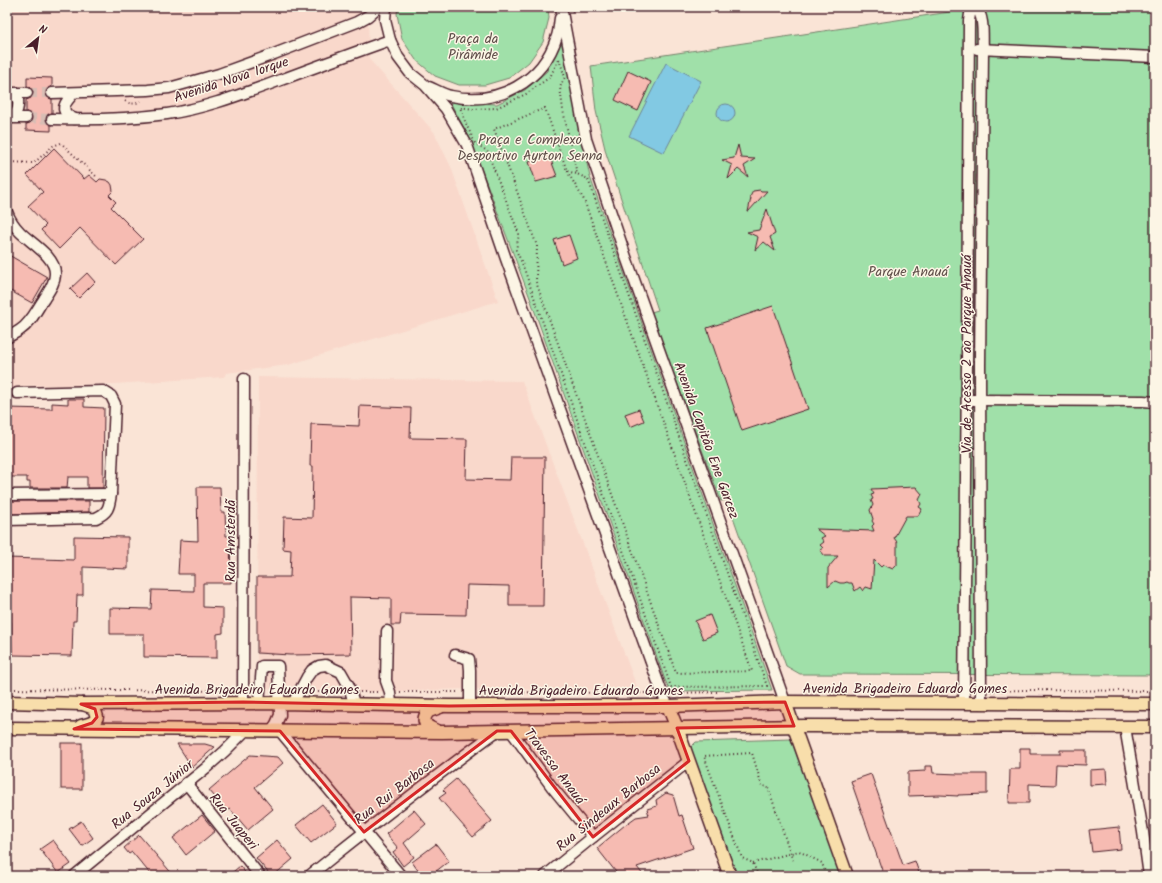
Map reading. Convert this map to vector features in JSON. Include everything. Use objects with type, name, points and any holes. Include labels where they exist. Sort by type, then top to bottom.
[{"type":"main road","name":"Avenida Brigadeiro Eduardo Gomes","points":[[7,702],[81,704],[243,697],[259,702],[279,703],[450,706],[668,706],[783,697],[964,703],[1155,704]]},
{"type":"main road","name":"Avenida Capitão Ene Garcez","points":[[783,697],[847,876]]},
{"type":"main road","points":[[74,729],[92,723],[97,717],[94,708],[81,704]]},
{"type":"main road","points":[[395,705],[411,707],[416,710],[420,718],[419,722],[415,726],[400,731]]},
{"type":"main road","points":[[442,732],[427,726],[424,718],[429,711],[435,708],[450,706]]},
{"type":"main road","name":"Avenida Capitão Ene Garcez","points":[[668,706],[730,876]]},
{"type":"main road","points":[[7,728],[442,732],[794,726],[1155,727]]},
{"type":"street","name":"Avenida Nova Iorque","points":[[52,93],[169,88],[219,74],[274,54],[356,22],[368,16],[378,7]]},
{"type":"street","name":"Avenida Capitão Ene Garcez","points":[[386,7],[385,20],[390,40],[398,57],[410,73],[425,85],[446,109],[467,145],[506,259],[662,693],[668,706]]},
{"type":"street","name":"Avenida Capitão Ene Garcez","points":[[425,85],[450,96],[477,99],[504,94],[528,80],[546,60],[558,35],[561,7]]},
{"type":"street","name":"Avenida Capitão Ene Garcez","points":[[561,7],[586,139],[626,258],[783,697]]},
{"type":"street","name":"Via de Acesso 2 ao Parque Anauá","points":[[964,703],[968,50],[970,14],[975,7],[980,12],[982,18],[983,49],[980,400],[981,703]]},
{"type":"street","name":"Avenida Nova Iorque","points":[[52,118],[75,119],[136,117],[168,114],[238,95],[390,40]]},
{"type":"street","points":[[968,50],[983,49],[1155,57]]},
{"type":"street","points":[[8,93],[27,93]]},
{"type":"street","points":[[7,118],[16,112],[19,107],[18,99],[8,93]]},
{"type":"street","points":[[74,93],[66,101],[65,110],[66,113],[75,119]]},
{"type":"street","points":[[7,118],[26,118]]},
{"type":"street","points":[[7,212],[13,224],[20,232],[42,251],[55,268],[55,273],[50,289],[31,319],[21,329],[7,338]]},
{"type":"street","name":"Rua Amsterdã","points":[[243,697],[244,379]]},
{"type":"street","points":[[7,520],[96,518],[104,515],[108,508],[111,494],[115,404],[111,396],[103,391],[17,393]]},
{"type":"street","points":[[967,401],[1155,402]]},
{"type":"street","points":[[7,495],[111,494]]},
{"type":"street","points":[[387,631],[386,681],[395,705]]},
{"type":"street","points":[[455,655],[469,659],[470,706]]},
{"type":"street","points":[[293,703],[312,670],[319,666],[326,665],[341,672],[349,686],[354,704]]},
{"type":"street","points":[[259,702],[262,666],[278,666],[280,715],[275,731],[401,876]]},
{"type":"street","points":[[1125,727],[1149,876]]},
{"type":"street","name":"Rua Souza Júnior","points":[[74,876],[225,751],[244,731]]},
{"type":"street","name":"Rua Rui Barbosa","points":[[309,876],[442,771],[497,731]]},
{"type":"street","name":"Travessa Anauá","points":[[511,731],[552,787],[593,837]]},
{"type":"street","name":"Rua Sindeaux Barbosa","points":[[545,876],[689,761]]},
{"type":"street","name":"Rua Juaperi","points":[[186,783],[260,876]]},
{"type":"path","points":[[577,174],[563,110],[560,87],[565,78],[559,59],[550,77],[526,94],[496,108],[473,109],[460,107],[475,143],[487,151],[519,234],[516,250],[522,263],[671,687],[767,686]]},
{"type":"path","points":[[545,108],[567,171],[584,200],[752,670],[676,673],[536,282],[537,246],[494,129],[545,108]]},
{"type":"path","points":[[7,162],[34,163],[52,146],[61,142],[98,178]]},
{"type":"path","points":[[567,171],[588,178],[768,691],[783,697]]},
{"type":"path","points":[[7,689],[243,697]]},
{"type":"path","points":[[299,692],[724,692]]},
{"type":"path","points":[[793,861],[790,853],[768,787],[762,786],[752,753],[704,756],[742,858],[753,863],[790,853],[799,851],[822,863],[826,875]]},
{"type":"path","points":[[753,863],[758,876]]},
{"type":"path","points":[[823,876],[835,872]]},
{"type":"highlighted area","points":[[243,702],[449,706],[785,702],[794,726],[677,728],[689,761],[593,837],[511,731],[497,731],[364,832],[280,731],[74,729],[92,723],[97,717],[95,709],[81,704]]},
{"type":"shaded area","points":[[7,7],[369,7],[369,59],[434,132],[451,167],[498,301],[288,365],[226,373],[224,377],[114,384],[19,386],[7,390]]},
{"type":"shaded area","points":[[258,377],[522,381],[638,690],[465,689],[360,692],[257,688]]},
{"type":"green space","name":"Praça da Pirâmide","points":[[398,7],[548,7],[549,18],[543,42],[529,62],[509,78],[485,85],[459,85],[435,76],[416,60],[402,39],[397,14]]},
{"type":"green space","name":"Parque Anauá","points":[[963,7],[1155,7],[1155,675],[800,674],[786,666],[727,500],[721,501],[651,312],[658,310],[606,153],[596,111],[591,66],[963,10]]},
{"type":"green space","name":"Praça e Complexo Desportivo Ayrton Senna","points":[[562,35],[575,110],[590,177],[772,690],[670,691],[530,298],[470,139],[450,102],[497,104],[525,90],[547,71]]},
{"type":"green space","points":[[791,739],[841,876],[735,876],[690,748],[696,742]]},
{"type":"water","points":[[666,63],[701,81],[664,153],[629,136]]},
{"type":"water","points":[[726,104],[732,107],[735,113],[732,119],[726,122],[720,119],[717,113],[720,107]]},
{"type":"building","points":[[628,71],[651,82],[638,111],[615,100]]},
{"type":"building","points":[[27,77],[52,78],[52,86],[48,88],[46,93],[47,97],[52,99],[52,113],[47,115],[46,119],[51,125],[51,131],[26,130],[26,124],[30,123],[32,118],[31,114],[26,112],[26,100],[31,98],[33,93],[32,89],[27,86]]},
{"type":"building","points":[[738,145],[741,158],[755,159],[744,166],[748,177],[738,169],[728,179],[732,165],[722,160],[734,158]]},
{"type":"building","points":[[54,148],[84,179],[89,175],[97,182],[100,179],[110,182],[113,191],[109,195],[116,202],[111,207],[143,239],[116,265],[80,228],[59,249],[41,230],[46,225],[28,206],[43,192],[27,175]]},
{"type":"building","points":[[549,155],[557,176],[536,182],[529,162]]},
{"type":"building","points":[[753,191],[767,191],[748,212],[750,197]]},
{"type":"building","points":[[767,209],[775,234],[770,237],[775,251],[764,242],[755,250],[758,237],[747,232],[759,230]]},
{"type":"building","points":[[569,235],[577,258],[562,264],[554,240]]},
{"type":"building","points":[[7,254],[47,277],[32,303],[7,289]]},
{"type":"building","points":[[87,273],[95,282],[79,298],[70,289]]},
{"type":"building","points":[[773,306],[808,409],[742,431],[707,328]]},
{"type":"building","points":[[68,399],[84,399],[84,407],[104,408],[103,488],[87,488],[87,477],[68,477],[67,488],[30,488],[30,482],[27,482],[27,477],[7,477],[7,408],[52,409],[52,403],[68,404]]},
{"type":"building","points":[[360,406],[411,408],[410,438],[467,439],[466,479],[510,480],[511,457],[545,457],[543,606],[509,606],[509,586],[467,585],[466,615],[401,614],[400,625],[391,625],[391,598],[350,597],[351,654],[290,655],[257,653],[257,577],[290,577],[291,550],[283,549],[284,517],[312,518],[313,466],[310,466],[311,424],[359,426]]},
{"type":"building","points":[[639,409],[644,421],[630,427],[625,414]]},
{"type":"building","points":[[197,487],[220,487],[221,512],[225,512],[226,536],[230,536],[231,583],[203,583],[203,607],[223,608],[223,633],[217,634],[217,658],[144,657],[144,634],[110,634],[110,608],[151,609],[152,590],[194,591],[194,574],[178,574],[180,540],[198,541]]},
{"type":"building","points":[[916,487],[922,494],[919,500],[921,504],[919,507],[922,509],[918,516],[906,516],[894,538],[897,542],[897,565],[893,569],[883,565],[881,567],[874,560],[872,589],[866,587],[863,591],[860,587],[855,591],[852,583],[840,583],[835,581],[828,587],[828,568],[838,556],[825,556],[820,550],[823,548],[820,545],[824,542],[821,538],[825,536],[816,529],[874,531],[872,526],[874,524],[870,510],[873,505],[871,495],[874,494],[871,489]]},
{"type":"building","points":[[7,501],[89,501],[89,512],[7,514]]},
{"type":"building","points":[[74,536],[128,537],[128,569],[83,567],[83,595],[77,595],[76,621],[73,621],[72,656],[12,655],[11,622],[7,622],[7,558],[74,560]]},
{"type":"building","points":[[710,615],[717,633],[703,639],[695,621]]},
{"type":"building","points":[[61,743],[82,743],[82,789],[61,789]]},
{"type":"building","points":[[177,744],[205,744],[215,747],[192,767]]},
{"type":"building","points":[[1020,748],[1030,748],[1030,754],[1060,754],[1060,750],[1086,750],[1086,765],[1056,764],[1055,785],[1029,784],[1029,803],[1009,803],[1010,769],[1020,769]]},
{"type":"building","points":[[250,755],[278,757],[283,763],[255,787],[273,809],[248,830],[230,809],[227,811],[209,790]]},
{"type":"building","points":[[925,766],[932,766],[933,773],[987,774],[987,794],[958,796],[908,796],[908,772],[925,771]]},
{"type":"building","points":[[1106,769],[1107,784],[1090,785],[1090,770]]},
{"type":"building","points":[[871,774],[903,865],[915,861],[920,876],[884,876],[851,781]]},
{"type":"building","points":[[456,779],[492,821],[473,837],[439,798],[446,793],[443,790]]},
{"type":"building","points":[[666,793],[673,795],[679,816],[682,815],[693,848],[637,867],[644,876],[619,876],[597,848],[636,817],[649,815],[647,809],[657,806],[656,800]]},
{"type":"building","points":[[322,804],[337,823],[311,843],[296,825]]},
{"type":"building","points":[[414,810],[426,824],[404,843],[414,857],[403,866],[393,852],[398,848],[386,834]]},
{"type":"building","points":[[202,815],[215,831],[186,855],[173,838]]},
{"type":"building","points":[[81,821],[93,838],[82,846],[69,829]]},
{"type":"building","points":[[1119,827],[1121,849],[1092,852],[1089,830]]},
{"type":"building","points":[[139,835],[174,876],[152,876],[132,852],[129,854],[124,848]]},
{"type":"building","points":[[53,840],[71,864],[58,873],[40,849]]},
{"type":"building","points":[[277,840],[293,859],[273,876],[271,876],[256,858]]},
{"type":"building","points":[[436,844],[449,861],[430,876],[422,876],[412,862]]},
{"type":"building","points":[[240,866],[248,876],[228,876]]},
{"type":"tunnel","points":[[27,93],[52,93]]},
{"type":"tunnel","points":[[26,118],[52,119]]}]
